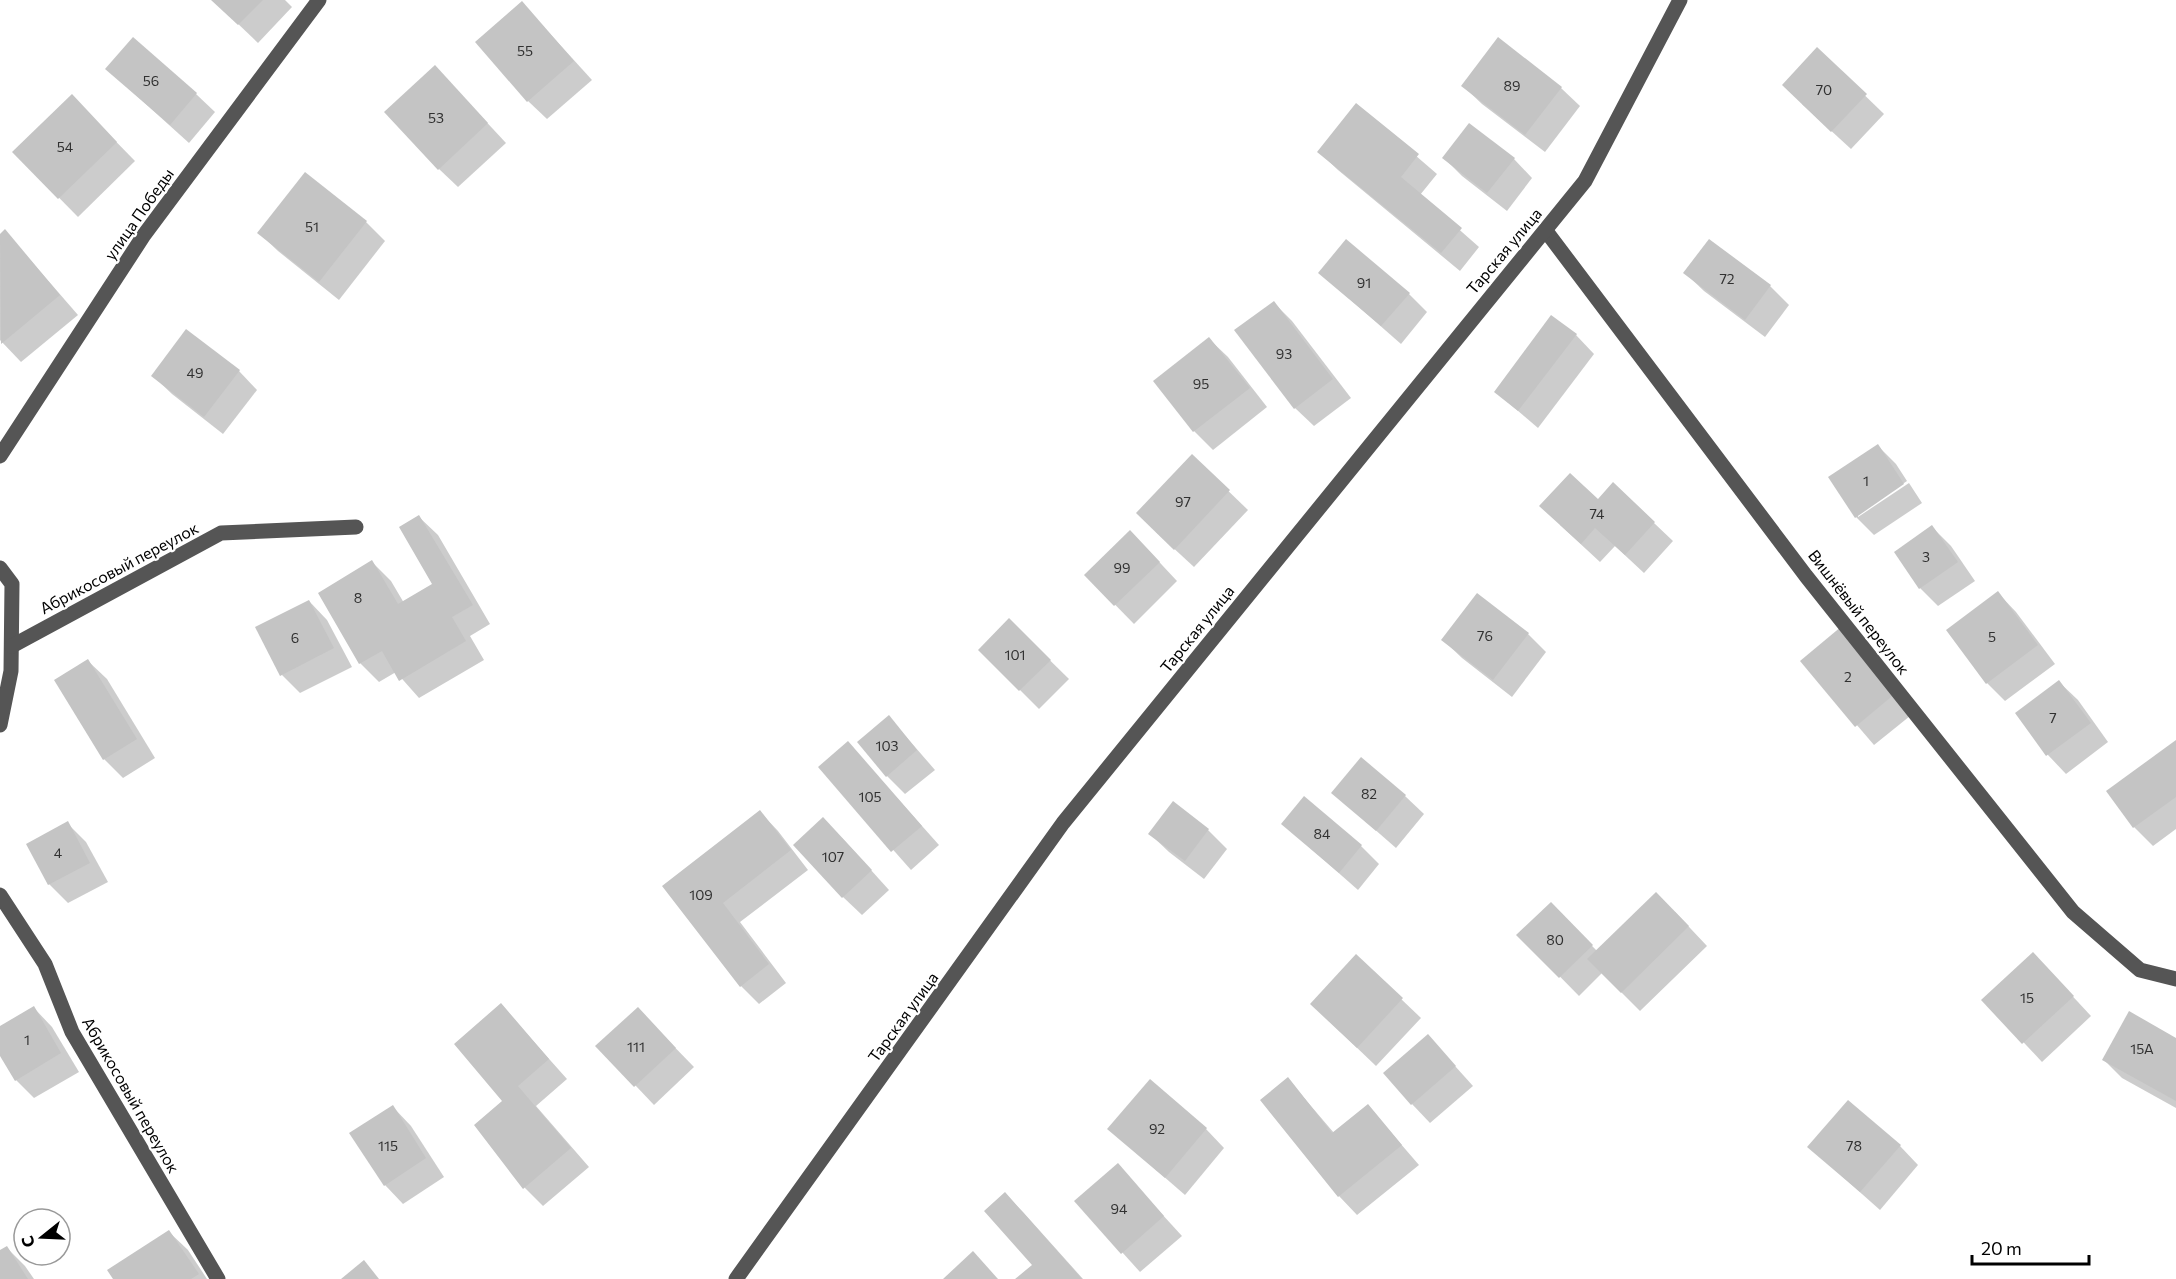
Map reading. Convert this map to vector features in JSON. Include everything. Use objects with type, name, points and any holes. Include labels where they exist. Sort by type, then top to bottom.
[{"type":"street","name":"улица Победы","points":[[0,456],[144,235],[319,0]]},
{"type":"street","name":"Тарская улица","points":[[736,1279],[1064,823],[1464,327],[1546,231],[1585,181],[1680,0]]},
{"type":"street","name":"Вишнёвый переулок","points":[[1546,231],[1806,576],[2073,912],[2140,970],[2176,979]]},
{"type":"street","name":"Абрикосовый переулок","points":[[12,646],[221,533],[356,528]]},
{"type":"street","name":"Абрикосовый переулок","points":[[0,568],[12,584],[11,671],[0,725]]},
{"type":"street","name":"Абрикосовый переулок","points":[[0,895],[45,964],[72,1032],[218,1279]]},
{"type":"building","points":[[211,0],[263,0],[238,25]]},
{"type":"building","points":[[522,1],[574,61],[527,102],[475,42]]},
{"type":"building","points":[[133,37],[197,93],[170,125],[105,69]]},
{"type":"building","points":[[1498,37],[1562,87],[1525,135],[1461,86]]},
{"type":"building","points":[[1817,47],[1867,94],[1831,132],[1782,85]]},
{"type":"building","points":[[435,65],[488,123],[438,170],[384,112]]},
{"type":"building","points":[[72,94],[117,142],[58,199],[12,152]]},
{"type":"building","points":[[1356,103],[1419,154],[1401,177],[1462,228],[1441,253],[1317,152]]},
{"type":"building","points":[[1469,123],[1515,158],[1487,193],[1442,158]]},
{"type":"building","points":[[305,172],[367,221],[319,282],[257,233]]},
{"type":"building","points":[[5,229],[60,295],[1,344],[0,234]]},
{"type":"building","points":[[1346,239],[1410,293],[1381,326],[1318,273]]},
{"type":"building","points":[[1709,239],[1771,285],[1745,320],[1683,273]]},
{"type":"building","points":[[1274,301],[1333,379],[1294,409],[1234,330]]},
{"type":"building","points":[[1551,315],[1577,334],[1518,411],[1494,392]]},
{"type":"building","points":[[186,329],[240,370],[204,417],[151,376]]},
{"type":"building","points":[[1209,337],[1250,388],[1193,432],[1153,381]]},
{"type":"building","points":[[1878,444],[1904,484],[1855,518],[1828,477]]},
{"type":"building","points":[[1192,454],[1230,490],[1174,550],[1136,513]]},
{"type":"building","points":[[1570,473],[1598,499],[1613,482],[1655,522],[1625,555],[1595,528],[1581,544],[1539,506]]},
{"type":"building","points":[[419,515],[473,605],[452,617],[466,641],[399,681],[382,651],[359,664],[318,593],[372,560],[398,604],[432,584],[399,527]]},
{"type":"building","points":[[1932,525],[1958,562],[1919,589],[1894,552]]},
{"type":"building","points":[[1130,530],[1160,562],[1114,606],[1084,575]]},
{"type":"building","points":[[1998,591],[2038,645],[1986,684],[1946,630]]},
{"type":"building","points":[[1477,593],[1529,633],[1493,680],[1441,640]]},
{"type":"building","points":[[309,600],[334,648],[280,676],[255,627]]},
{"type":"building","points":[[1009,618],[1051,660],[1019,691],[978,650]]},
{"type":"building","points":[[1842,626],[1897,692],[1855,727],[1800,661]]},
{"type":"building","points":[[88,659],[137,739],[103,760],[54,680]]},
{"type":"building","points":[[2059,680],[2091,723],[2046,756],[2015,713]]},
{"type":"building","points":[[889,715],[917,750],[886,777],[857,742]]},
{"type":"building","points":[[2176,740],[2176,797],[2133,828],[2106,791]]},
{"type":"building","points":[[848,741],[922,826],[891,852],[818,767]]},
{"type":"building","points":[[1361,757],[1406,795],[1376,831],[1331,793]]},
{"type":"building","points":[[1304,796],[1362,845],[1339,873],[1281,824]]},
{"type":"building","points":[[1173,801],[1209,829],[1185,861],[1148,834]]},
{"type":"building","points":[[760,810],[791,850],[723,903],[769,964],[740,987],[662,886]]},
{"type":"building","points":[[823,817],[872,870],[842,898],[793,845]]},
{"type":"building","points":[[68,821],[90,863],[48,885],[26,844]]},
{"type":"building","points":[[1656,892],[1689,926],[1621,993],[1587,959]]},
{"type":"building","points":[[1551,902],[1593,945],[1559,978],[1516,935]]},
{"type":"building","points":[[2033,952],[2074,996],[2022,1044],[1981,1000]]},
{"type":"building","points":[[1356,954],[1403,998],[1357,1048],[1310,1004]]},
{"type":"building","points":[[501,1003],[549,1059],[518,1086],[571,1148],[523,1189],[474,1125],[502,1101],[454,1044]]},
{"type":"building","points":[[34,1006],[61,1053],[15,1081],[0,1056],[0,1026]]},
{"type":"building","points":[[638,1007],[676,1048],[634,1087],[595,1046]]},
{"type":"building","points":[[2129,1011],[2176,1038],[2176,1101],[2102,1060]]},
{"type":"building","points":[[1428,1034],[1456,1066],[1411,1105],[1383,1073]]},
{"type":"building","points":[[1288,1077],[1332,1133],[1368,1104],[1402,1145],[1338,1197],[1260,1100]]},
{"type":"building","points":[[1150,1079],[1207,1128],[1165,1178],[1107,1129]]},
{"type":"building","points":[[1848,1100],[1901,1145],[1860,1192],[1807,1147]]},
{"type":"building","points":[[393,1105],[426,1158],[384,1186],[349,1133]]},
{"type":"building","points":[[1118,1163],[1164,1216],[1121,1254],[1074,1201]]},
{"type":"building","points":[[1005,1192],[1082,1279],[1015,1279],[1032,1265],[984,1211]]},
{"type":"building","points":[[169,1230],[199,1274],[191,1279],[113,1279],[107,1270]]},
{"type":"building","points":[[7,1246],[12,1254],[12,1267],[20,1267],[28,1279],[0,1279],[0,1250]]},
{"type":"building","points":[[973,1251],[998,1279],[943,1279]]},
{"type":"building","points":[[364,1260],[379,1279],[341,1279]]}]
